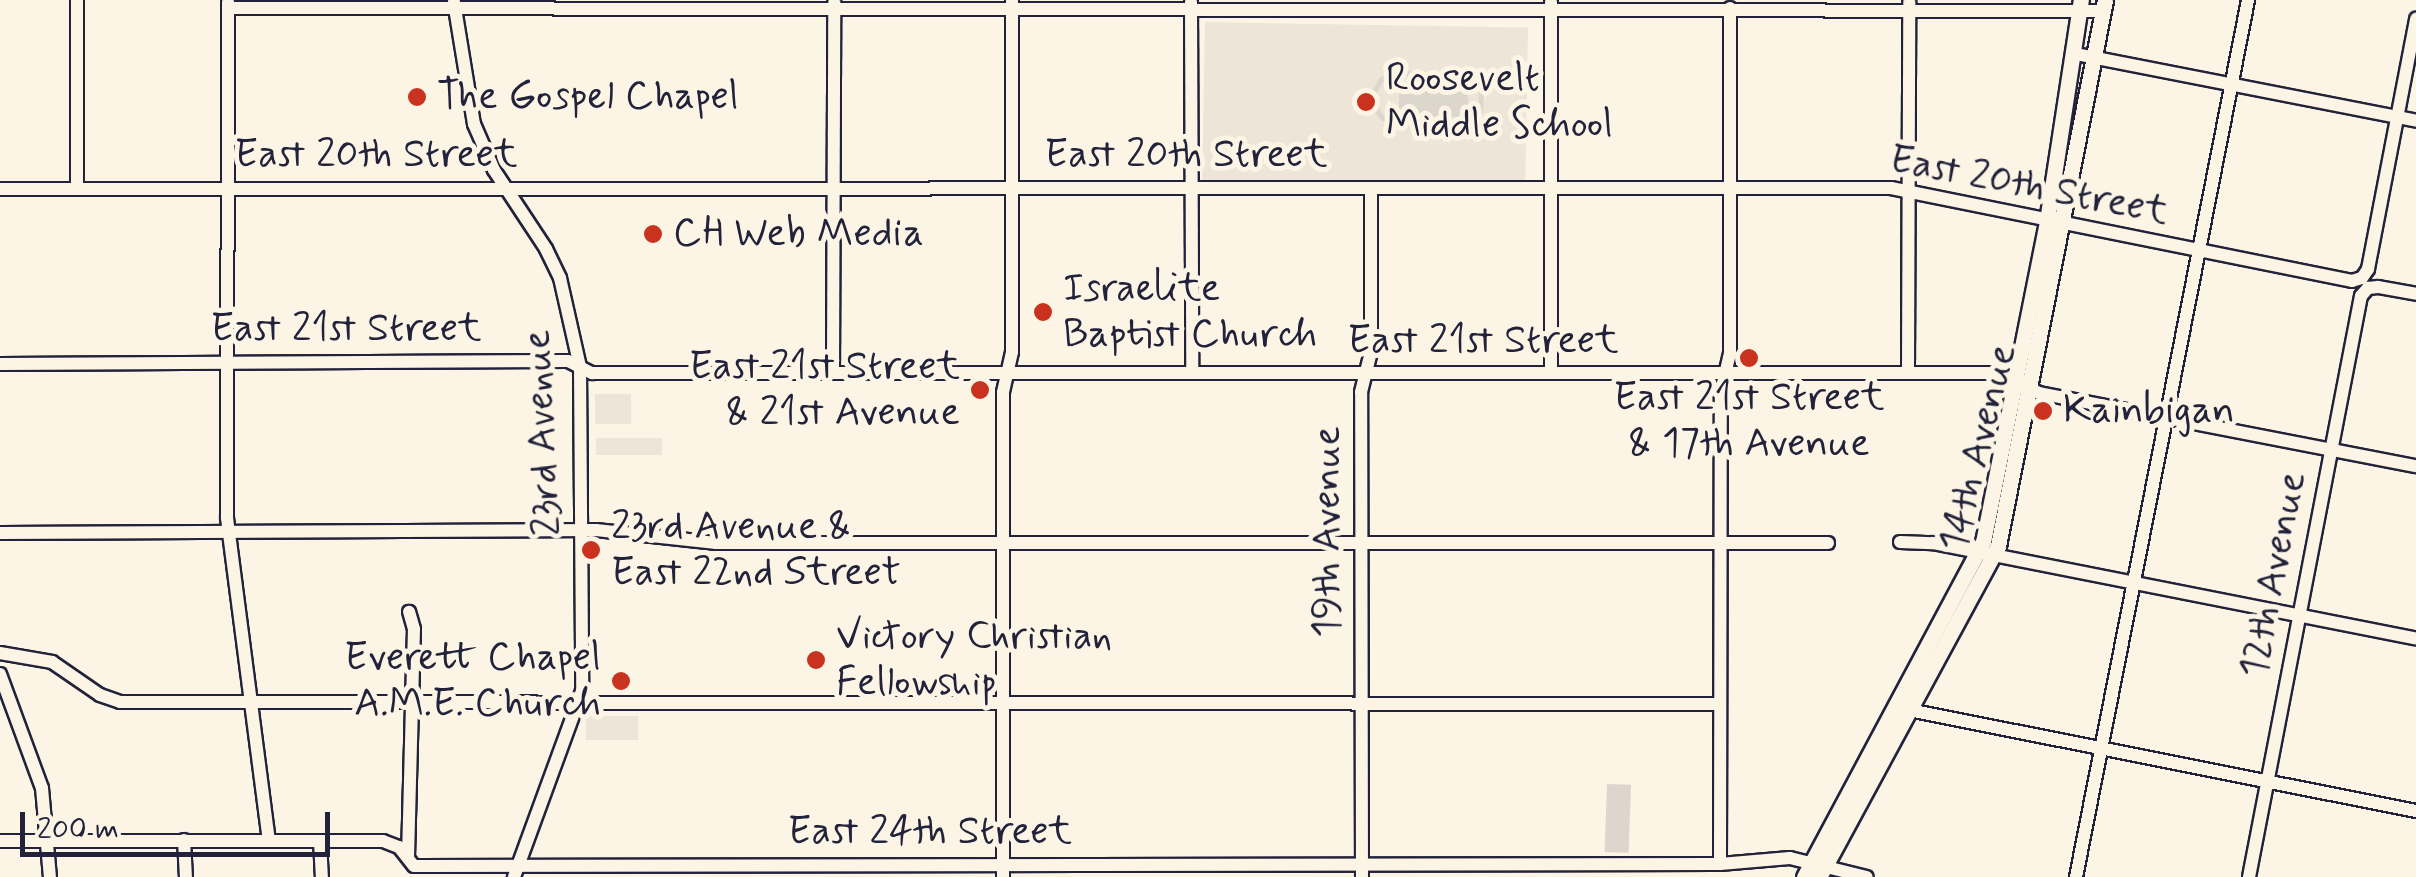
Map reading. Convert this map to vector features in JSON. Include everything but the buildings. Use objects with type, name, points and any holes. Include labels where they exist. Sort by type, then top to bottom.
[{"type":"main road","name":"14th Avenue","points":[[2054,222],[2081,4]]},
{"type":"main road","name":"14th Avenue","points":[[1815,871],[1986,555],[2054,222],[2104,5]]},
{"type":"street","points":[[77,188],[78,0]]},
{"type":"street","points":[[2076,877],[2248,0]]},
{"type":"street","points":[[269,840],[229,532],[228,4],[1551,4],[1730,8],[2104,5]]},
{"type":"street","name":"23rd Avenue","points":[[454,4],[474,124],[506,188],[560,278],[580,367],[582,685],[516,871]]},
{"type":"street","points":[[833,372],[834,4]]},
{"type":"street","points":[[1003,871],[1003,392],[1012,352],[1012,4]]},
{"type":"street","points":[[1191,4],[1192,372]]},
{"type":"street","points":[[1551,4],[1551,373]]},
{"type":"street","points":[[1908,373],[1909,4]]},
{"type":"street","points":[[1720,864],[1721,392],[1730,354],[1730,8]]},
{"type":"street","name":"12th Avenue","points":[[2249,877],[2416,20]]},
{"type":"street","points":[[2076,54],[2416,121]]},
{"type":"street","name":"East 20th Street","points":[[0,188],[1891,188],[2416,294]]},
{"type":"street","name":"19th Avenue","points":[[1362,870],[1361,392],[1370,352],[1371,189]]},
{"type":"street","name":"East 21st Street","points":[[0,364],[568,361],[592,372],[2000,372],[2022,384],[2166,417],[2416,466]]},
{"type":"street","points":[[0,533],[582,531],[689,543],[1828,543]]},
{"type":"street","points":[[1900,542],[1933,543],[2416,638]]},
{"type":"street","points":[[408,612],[414,629],[412,866]]},
{"type":"street","points":[[0,653],[52,662],[100,694],[120,702],[1720,704]]},
{"type":"street","points":[[0,674],[42,788],[50,840],[50,877]]},
{"type":"street","points":[[1903,708],[2416,811]]},
{"type":"street","points":[[184,840],[186,877]]},
{"type":"street","name":"East 24th Street","points":[[0,841],[382,841],[400,847],[412,866],[516,871],[699,864],[1003,871],[1362,870],[1742,864],[1790,858],[1815,871],[1867,877]]},
{"type":"street","points":[[320,841],[322,877]]},
{"type":"street","points":[[699,864],[708,877]]},
{"type":"street","points":[[1733,877],[1742,864]]},
{"type":"shaded area","name":"Roosevelt Middle School","points":[[1205,22],[1528,28],[1525,187],[1202,181]]},
{"type":"shaded area","points":[[1397,71],[1464,71],[1484,87],[1483,113],[1464,126],[1382,121],[1373,110],[1372,92],[1380,77]],"holes":[[[1397,76],[1463,77],[1479,90],[1478,110],[1463,121],[1390,119],[1381,113],[1377,93],[1383,82]]]},
{"type":"shaded area","points":[[1399,82],[1468,82],[1468,117],[1399,117]]},
{"type":"shaded area","points":[[595,394],[631,394],[631,424],[595,424]]},
{"type":"shaded area","points":[[596,438],[662,438],[662,455],[596,455]]},
{"type":"shaded area","points":[[586,716],[638,716],[638,740],[586,740]]},
{"type":"shaded area","points":[[1607,784],[1631,785],[1629,853],[1605,852]]},
{"type":"place","name":"The Gospel Chapel","points":[[417,97]]},
{"type":"place","name":"Roosevelt Middle School","points":[[1366,102]]},
{"type":"place","name":"CH Web Media","points":[[653,234]]},
{"type":"place","name":"Israelite Baptist Church","points":[[1043,312]]},
{"type":"place","name":"East 21st Street & 17th Avenue","points":[[1749,358]]},
{"type":"place","name":"East 21st Street & 21st Avenue","points":[[980,390]]},
{"type":"place","name":"Kainbigan","points":[[2043,411]]},
{"type":"place","name":"23rd Avenue & East 22nd Street","points":[[591,550]]},
{"type":"place","name":"Victory Christian Fellowship","points":[[816,660]]},
{"type":"place","name":"Everett Chapel A.M.E. Church","points":[[621,681]]}]
